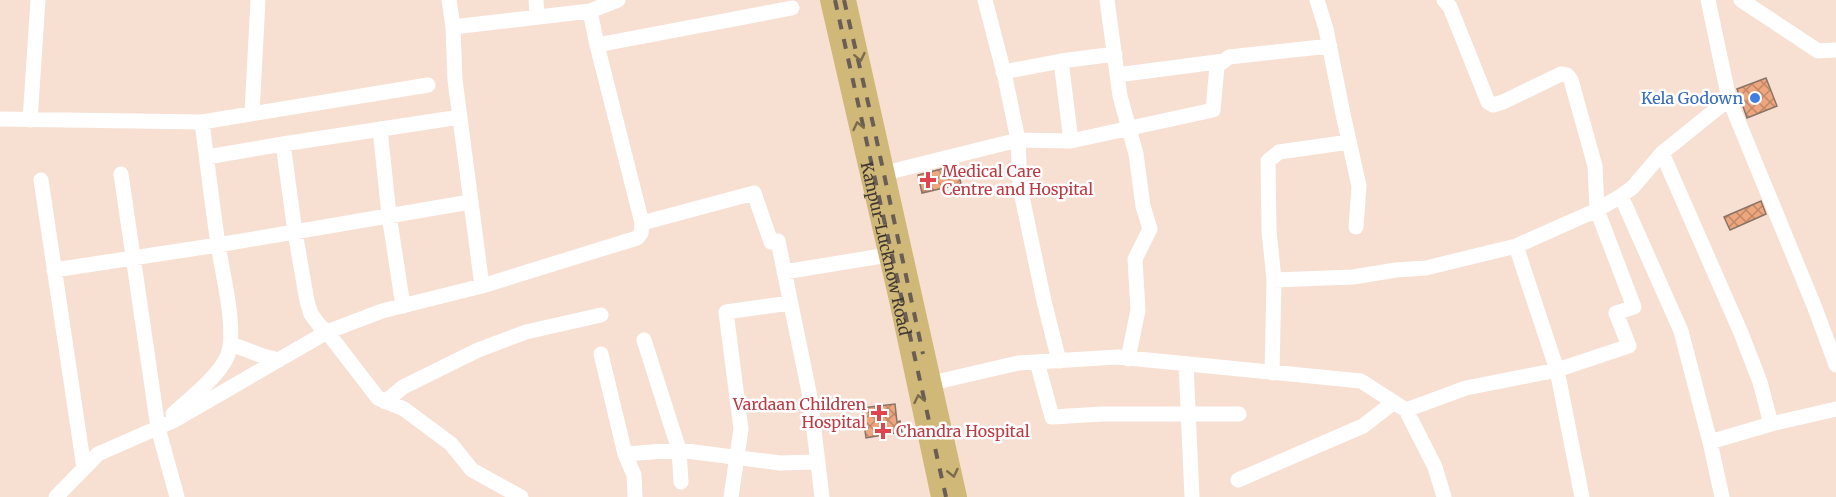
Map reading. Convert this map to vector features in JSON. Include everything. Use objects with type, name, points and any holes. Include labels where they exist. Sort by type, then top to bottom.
[{"type":"main road","name":"Kanpur-Lucknow Road","points":[[829,0],[843,23],[885,173],[958,497]]},
{"type":"main road","name":"Kanpur-Lucknow Road","points":[[847,0],[843,23],[888,255],[940,497]]},
{"type":"street","points":[[30,120],[38,0]]},
{"type":"street","points":[[252,114],[258,0]]},
{"type":"street","points":[[449,0],[453,27],[455,80],[482,286]]},
{"type":"street","points":[[536,0],[537,17]]},
{"type":"street","points":[[453,27],[590,11],[618,0]]},
{"type":"street","points":[[985,0],[1018,140],[1020,187],[1059,361]]},
{"type":"street","points":[[1107,0],[1120,96],[1136,154],[1143,206],[1150,229],[1136,259],[1138,310],[1128,358]]},
{"type":"street","points":[[1317,0],[1330,46],[1359,186],[1356,227]]},
{"type":"street","points":[[1238,480],[1363,426],[1400,406],[1466,388],[1557,370],[1629,346],[1617,313],[1634,307],[1597,210],[1594,166],[1571,80],[1567,75],[1561,74],[1493,105],[1488,102],[1450,7],[1444,0],[1436,2],[1431,0]]},
{"type":"street","points":[[1708,0],[1729,99],[1836,365]]},
{"type":"street","points":[[1741,0],[1818,51],[1836,50]]},
{"type":"street","points":[[597,45],[792,8]]},
{"type":"street","points":[[56,497],[98,454],[173,421],[327,332],[382,311],[482,286],[638,238],[642,223],[590,11]]},
{"type":"street","points":[[885,173],[1018,140],[1071,141],[1214,110],[1217,66],[1229,57],[1330,46]]},
{"type":"street","points":[[1003,72],[1062,60],[1115,54]]},
{"type":"street","points":[[1062,60],[1071,141]]},
{"type":"street","points":[[1117,75],[1224,61]]},
{"type":"street","points":[[0,119],[202,122],[428,85]]},
{"type":"street","points":[[1274,280],[1353,277],[1426,268],[1516,246],[1597,210],[1621,196],[1633,187],[1662,153],[1729,99]]},
{"type":"street","points":[[207,157],[460,117]]},
{"type":"street","points":[[158,428],[215,374],[227,356],[231,344],[230,318],[202,122]]},
{"type":"street","points":[[380,129],[389,215],[403,306]]},
{"type":"street","points":[[1272,373],[1274,280],[1269,230],[1268,161],[1280,152],[1349,142]]},
{"type":"street","points":[[283,144],[295,232],[311,315],[378,398],[404,409],[451,444],[472,470],[521,497]]},
{"type":"street","points":[[1662,153],[1742,333],[1760,382],[1771,424]]},
{"type":"street","points":[[121,174],[158,428],[177,497]]},
{"type":"street","points":[[41,180],[84,468]]},
{"type":"street","points":[[642,223],[754,193],[771,242],[778,241],[810,397],[822,497]]},
{"type":"street","points":[[1621,196],[1681,331],[1722,497]]},
{"type":"street","points":[[54,270],[470,202]]},
{"type":"street","points":[[1516,246],[1557,370],[1582,497]]},
{"type":"street","points":[[784,272],[888,255]]},
{"type":"street","points":[[731,497],[741,429],[726,312],[790,303]]},
{"type":"street","points":[[385,402],[403,387],[478,350],[526,332],[601,315]]},
{"type":"street","points":[[644,340],[679,450],[681,482]]},
{"type":"street","points":[[231,344],[279,360]]},
{"type":"street","points":[[601,354],[625,454],[634,475],[635,497]]},
{"type":"street","points":[[932,383],[1018,363],[1118,357],[1361,381],[1400,406],[1435,467],[1444,497]]},
{"type":"street","points":[[1037,362],[1052,417],[1102,414],[1239,414]]},
{"type":"street","points":[[1186,364],[1192,497]]},
{"type":"street","points":[[1710,442],[1771,424],[1836,409]]},
{"type":"street","points":[[625,454],[679,450],[780,463],[818,462]]},
{"type":"building","name":"Kela Godown","points":[[1766,78],[1777,106],[1747,118],[1737,89]]},
{"type":"building","points":[[957,165],[961,184],[922,193],[918,175]]},
{"type":"building","points":[[1761,201],[1766,214],[1730,230],[1724,217]]},
{"type":"building","points":[[895,404],[897,422],[900,421],[902,432],[866,438],[862,408]]},
{"type":"railway","points":[[835,0],[946,497]]},
{"type":"railway","points":[[844,0],[923,354]]},
{"type":"place","name":"Kela Godown","points":[[1755,98]]},
{"type":"place","name":"Medical Care Centre and Hospital","points":[[928,180]]},
{"type":"place","name":"Vardaan Children Hospital","points":[[879,413]]},
{"type":"place","name":"Chandra Hospital","points":[[883,431]]}]
